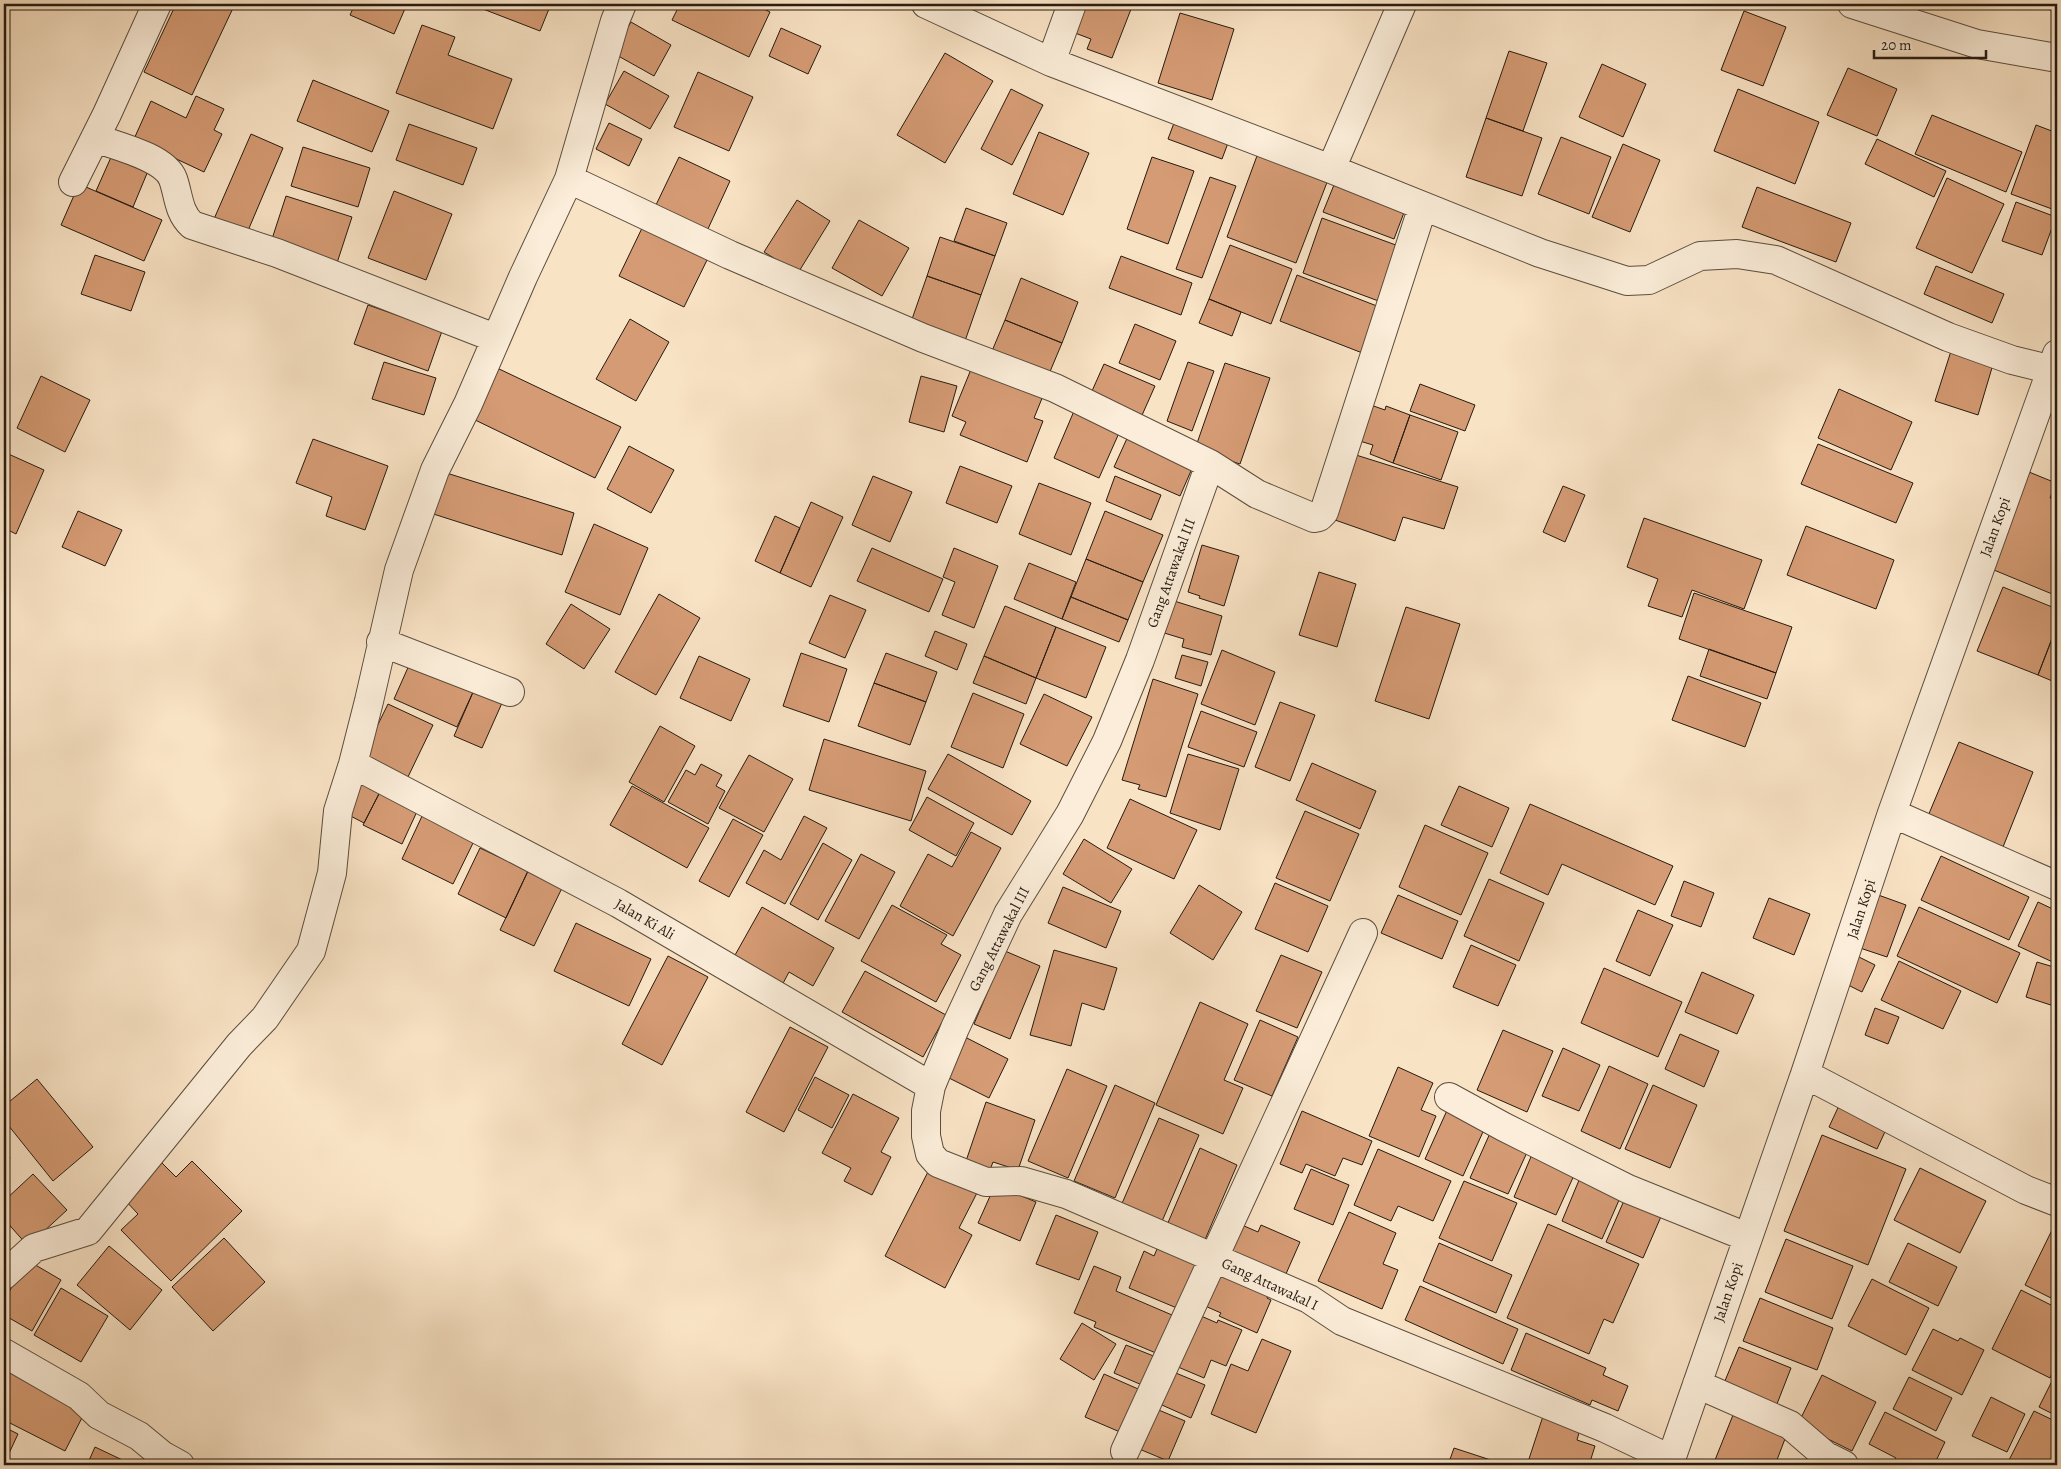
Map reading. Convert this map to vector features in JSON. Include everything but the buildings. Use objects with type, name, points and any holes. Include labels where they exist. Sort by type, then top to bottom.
[{"type":"street","points":[[73,182],[158,4]]},
{"type":"street","points":[[4,1275],[34,1248],[88,1231],[239,1045],[265,1018],[311,951],[332,873],[338,811],[353,764],[399,570],[434,470],[468,404],[495,338],[569,179],[615,21],[622,4]]},
{"type":"street","points":[[926,4],[1051,62],[1331,169],[1540,253],[1628,281],[1650,280],[1700,256],[1736,254],[1776,260],[1948,337],[2012,360],[2055,364]]},
{"type":"street","points":[[1051,62],[1072,4]]},
{"type":"street","points":[[1331,169],[1402,4]]},
{"type":"street","points":[[1852,4],[1978,44],[2057,58]]},
{"type":"street","points":[[95,138],[162,165],[172,177],[179,206],[185,219],[192,225],[277,253],[495,338]]},
{"type":"street","points":[[569,179],[730,255],[853,308],[923,338],[1055,388],[1210,464],[1257,494],[1314,518],[1320,517],[1324,512],[1423,206]]},
{"type":"street","name":"Jalan Kopi","points":[[1670,1462],[1805,1074],[1892,813],[2055,364]]},
{"type":"street","name":"Gang Attawakal III","points":[[931,1086],[988,954],[1008,914],[1070,814],[1107,741],[1140,660],[1210,464]]},
{"type":"street","points":[[381,642],[510,692]]},
{"type":"street","name":"Jalan Ki Ali","points":[[353,764],[618,903],[931,1086]]},
{"type":"street","points":[[1892,813],[2057,886]]},
{"type":"street","points":[[1125,1451],[1363,933]]},
{"type":"street","points":[[1805,1074],[2026,1190],[2057,1202]]},
{"type":"street","name":"Gang Attawakal I","points":[[931,1086],[926,1111],[926,1136],[930,1154],[938,1164],[986,1182],[1021,1180],[1066,1194],[1308,1299],[1342,1321],[1605,1428],[1670,1462]]},
{"type":"street","points":[[1449,1097],[1504,1127],[1628,1189],[1747,1237]]},
{"type":"street","points":[[4,1352],[79,1396],[99,1415],[139,1436],[162,1455],[180,1465]]},
{"type":"street","points":[[1697,1384],[1790,1425],[1826,1456],[1844,1465]]}]
